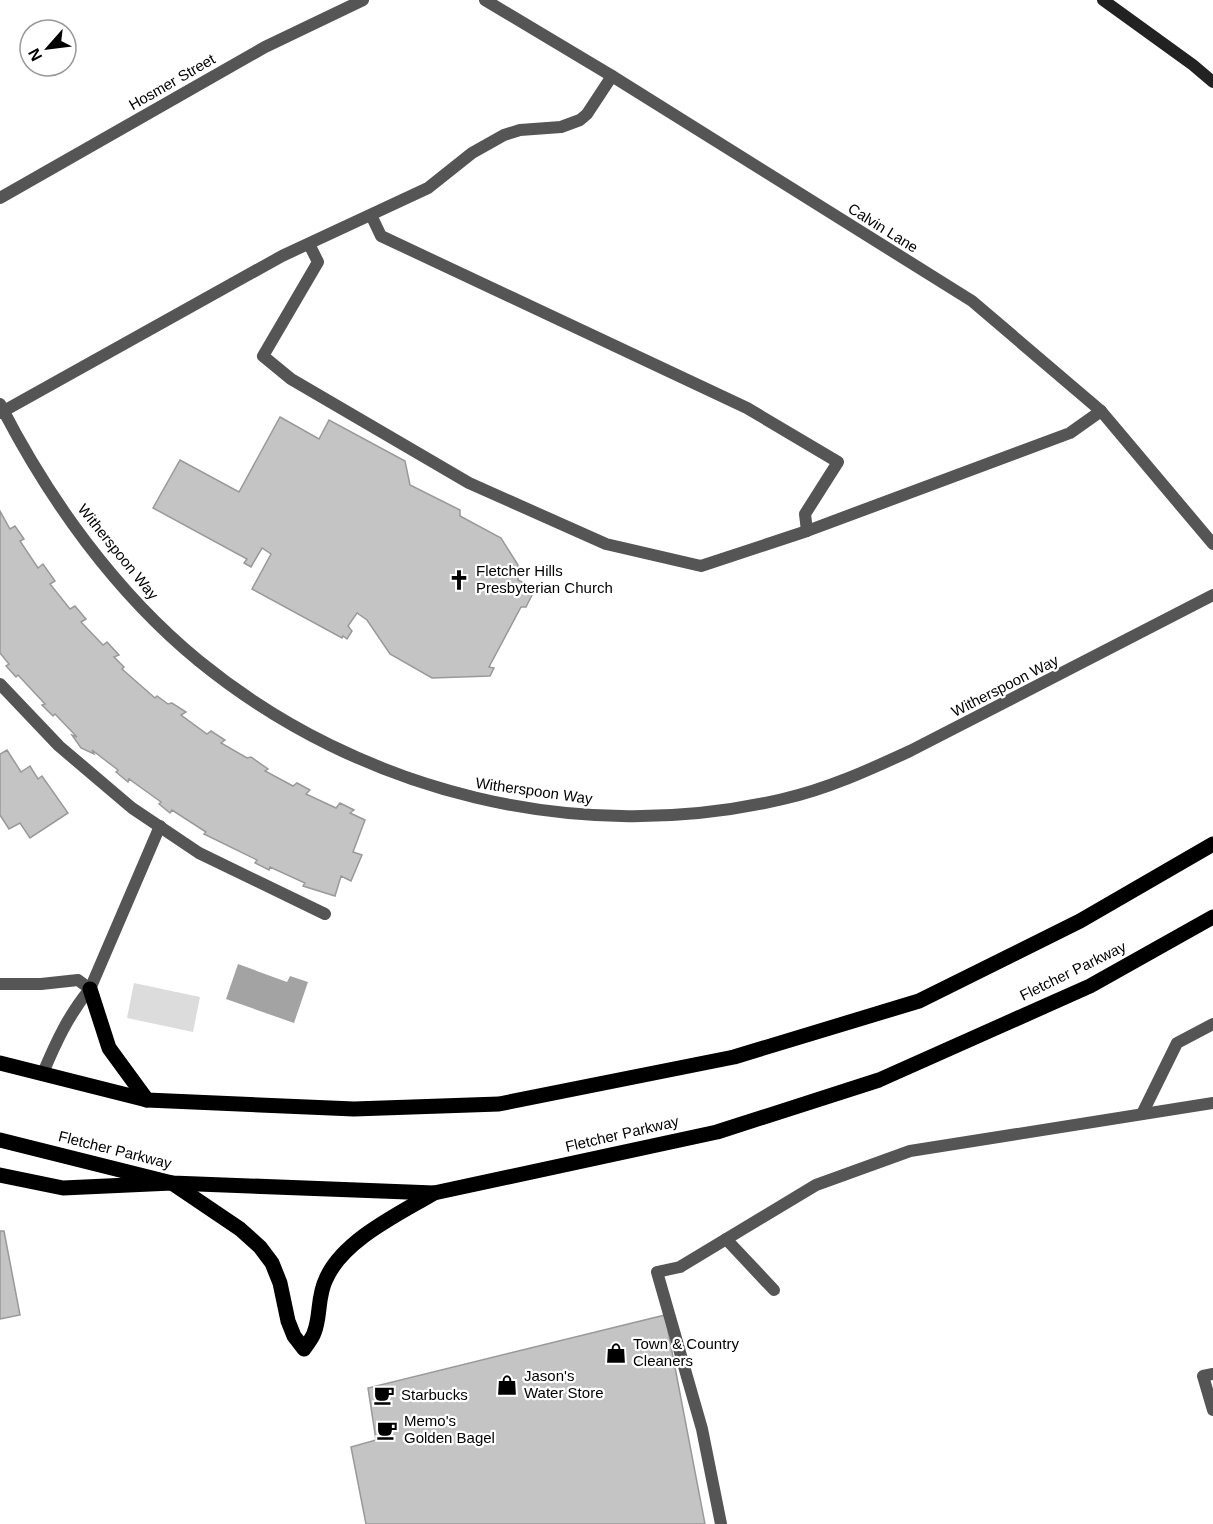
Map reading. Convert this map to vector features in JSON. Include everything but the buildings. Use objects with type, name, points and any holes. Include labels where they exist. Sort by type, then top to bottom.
[{"type":"main road","points":[[0,1062],[147,1100],[354,1109],[499,1104],[734,1058],[919,1001],[1080,921],[1213,844]]},
{"type":"main road","name":"Fletcher Parkway","points":[[0,1140],[172,1183],[434,1193],[717,1132],[879,1080],[1090,986],[1213,917]]},
{"type":"main road","points":[[90,989],[109,1048],[147,1100]]},
{"type":"main road","points":[[0,1174],[63,1188],[172,1183],[240,1229],[260,1247],[272,1263],[280,1283],[288,1321],[294,1336],[304,1349],[314,1333],[320,1295],[326,1277],[337,1260],[356,1242],[434,1193]]},
{"type":"street","name":"Hosmer Street","points":[[0,198],[265,47],[363,0]]},
{"type":"street","name":"Calvin Lane","points":[[485,0],[612,76],[972,301],[1101,411],[1213,544]]},
{"type":"street","points":[[1103,0],[1213,82]]},
{"type":"street","points":[[1,409],[282,256],[428,188],[472,153],[504,135],[520,130],[561,127],[580,120],[587,114],[612,76]]},
{"type":"street","points":[[371,214],[381,236],[747,408],[838,462],[805,514],[807,531]]},
{"type":"street","points":[[309,243],[318,262],[263,356],[291,379],[469,483],[606,544],[701,566],[807,531],[1070,433],[1101,411]]},
{"type":"street","name":"Witherspoon Way","points":[[1,409],[47,486],[100,558],[161,627],[198,661],[279,718],[322,742],[414,781],[461,795],[507,805],[600,816],[671,815],[741,808],[817,789],[870,770],[910,751],[1213,595]]},
{"type":"street","points":[[0,684],[59,746],[132,808],[199,853],[324,914]]},
{"type":"street","points":[[43,1072],[70,1017],[90,989],[160,826]]},
{"type":"street","points":[[0,984],[41,984],[78,980],[90,989]]},
{"type":"street","points":[[1142,1114],[1177,1043],[1213,1024]]},
{"type":"street","points":[[721,1524],[702,1430],[657,1272],[680,1267],[816,1185],[910,1151],[1213,1103]]},
{"type":"street","points":[[726,1239],[774,1290]]},
{"type":"street","points":[[1208,1375],[1213,1410]]},
{"type":"shaded area","points":[[238,964],[287,982],[290,976],[308,982],[294,1023],[226,999]]},
{"type":"shaded area","points":[[134,983],[200,997],[193,1032],[127,1018]]},
{"type":"place","name":"Fletcher Hills Presbyterian Church","points":[[459,580]]},
{"type":"place","name":"Town & Country Cleaners","points":[[616,1353]]},
{"type":"place","name":"Jason's Water Store","points":[[507,1385]]},
{"type":"place","name":"Starbucks","points":[[384,1395]]},
{"type":"place","name":"Memo's Golden Bagel","points":[[387,1430]]}]
